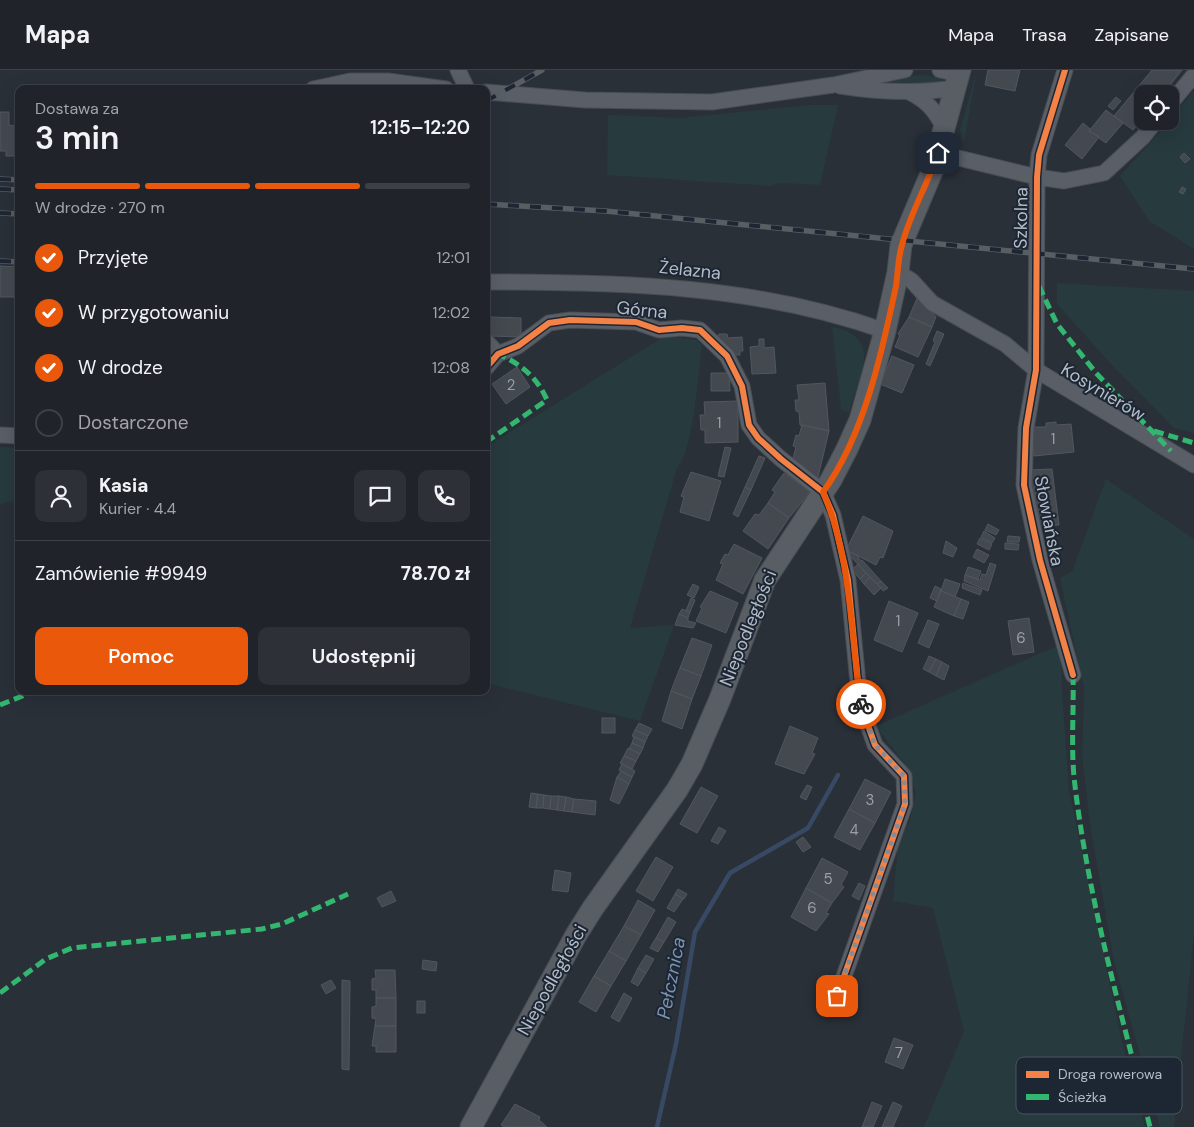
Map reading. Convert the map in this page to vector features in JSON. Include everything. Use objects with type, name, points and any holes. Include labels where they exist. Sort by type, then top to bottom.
[{"type":"main road","name":"Niepodległości","points":[[471,1127],[576,934],[682,782],[720,699],[765,580],[832,480],[860,420],[885,332],[898,272],[901,245],[938,153],[954,76]]},
{"type":"street","points":[[458,70],[465,85]]},
{"type":"street","points":[[490,92],[585,100],[712,102],[833,85],[904,70]]},
{"type":"street","name":"Szkolna","points":[[1036,370],[1037,177],[1039,156],[1066,70]]},
{"type":"street","points":[[1179,93],[1194,75]]},
{"type":"street","points":[[833,85],[871,91],[907,92],[954,76]]},
{"type":"street","points":[[332,85],[350,81],[388,81],[417,85]]},
{"type":"street","points":[[907,92],[923,99],[934,109],[944,128]]},
{"type":"street","points":[[938,153],[1037,177],[1064,181],[1104,172],[1149,130]]},
{"type":"street","name":"Kosynierów","points":[[898,272],[912,281],[932,303],[1005,344],[1036,370],[1194,465]]},
{"type":"street","name":"Żelazna","points":[[490,282],[658,285],[718,292],[810,308],[885,332]]},
{"type":"street","name":"Górna","points":[[498,354],[518,346],[549,323],[570,320],[636,322],[658,330],[682,328],[700,330],[727,356],[735,369],[742,386],[749,426],[758,438],[823,492]]},
{"type":"street","points":[[490,345],[498,354],[490,363]]},
{"type":"street","name":"Słowiańska","points":[[1036,370],[1026,428],[1024,486],[1040,560],[1073,674]]},
{"type":"street","points":[[0,435],[15,436]]},
{"type":"street","points":[[823,492],[833,515],[848,580],[860,703],[875,745],[904,776],[905,804],[837,996]]},
{"type":"green space","points":[[977,70],[964,143],[960,130]]},
{"type":"green space","points":[[917,75],[941,77],[945,81],[940,85],[876,84]]},
{"type":"green space","points":[[1194,90],[1194,249],[1149,221],[1120,176],[1162,130],[1179,130],[1179,109]]},
{"type":"green space","points":[[809,105],[838,105],[820,185],[779,183],[771,186],[607,175],[608,115],[681,118]]},
{"type":"green space","points":[[1057,283],[1194,291],[1194,433],[1174,428],[1113,366],[1057,304]]},
{"type":"green space","points":[[832,327],[848,332],[858,340],[863,349],[862,372],[849,412],[841,410]]},
{"type":"green space","points":[[665,336],[697,340],[702,346],[688,445],[683,459],[677,468],[630,628],[674,625],[640,721],[490,684],[490,445]]},
{"type":"green space","points":[[0,447],[15,448],[15,501],[0,504]]},
{"type":"green space","points":[[1106,479],[1194,539],[1194,933],[1181,1057],[1141,1057],[1114,961],[1090,825],[1082,755],[1084,688],[1060,578],[1072,572]]},
{"type":"green space","points":[[1061,644],[1062,690],[1069,790],[1126,1057],[1016,1057],[1016,1114],[1141,1114],[1145,1127],[924,1127],[964,1031],[933,908],[893,901],[898,846],[910,820],[916,794],[906,766],[876,726]]},
{"type":"green space","points":[[1156,1114],[1175,1114],[1174,1127],[1160,1127]]},
{"type":"building","points":[[988,70],[1020,70],[1015,91],[985,85]]},
{"type":"building","points":[[1152,70],[1182,70],[1170,85],[1140,85]]},
{"type":"building","points":[[1134,92],[1133,130],[1114,116]]},
{"type":"building","points":[[1116,97],[1121,101],[1113,110],[1108,106]]},
{"type":"building","points":[[1106,110],[1123,123],[1106,143],[1089,131]]},
{"type":"building","points":[[0,112],[9,112],[9,125],[15,126],[15,156],[6,156],[6,151],[0,151]]},
{"type":"building","points":[[1083,123],[1090,129],[1089,131],[1099,137],[1082,159],[1065,145]]},
{"type":"building","points":[[1184,153],[1190,159],[1185,163],[1180,157]]},
{"type":"building","points":[[1182,187],[1186,189],[1183,194],[1179,192]]},
{"type":"building","points":[[0,266],[15,267],[15,297],[0,297]]},
{"type":"building","points":[[918,296],[936,317],[932,327],[909,317]]},
{"type":"building","points":[[490,317],[521,318],[521,337],[490,336]]},
{"type":"building","points":[[909,317],[932,327],[918,357],[895,347],[900,335],[898,334]]},
{"type":"building","points":[[937,331],[944,334],[930,366],[926,364],[935,342],[933,341]]},
{"type":"building","points":[[719,334],[727,334],[728,338],[742,337],[743,351],[740,351],[740,355],[732,355],[718,337]]},
{"type":"building","points":[[759,339],[764,339],[764,348],[774,347],[776,373],[752,374],[750,347],[759,346]]},
{"type":"building","points":[[892,356],[914,365],[902,393],[880,384]]},
{"type":"building","points":[[517,367],[530,387],[506,404],[492,384]]},
{"type":"building","points":[[711,373],[729,373],[730,391],[711,391]]},
{"type":"building","points":[[825,383],[829,431],[800,425],[799,412],[796,411],[795,400],[799,400],[797,385]]},
{"type":"building","points":[[738,401],[738,442],[705,443],[705,430],[701,430],[700,415],[705,415],[704,402]]},
{"type":"building","points":[[1056,422],[1056,425],[1071,424],[1074,452],[1034,456],[1031,427],[1046,427],[1046,423]]},
{"type":"building","points":[[802,425],[829,431],[818,477],[802,471],[803,466],[792,462],[796,447],[793,446],[796,435],[799,436]]},
{"type":"building","points":[[725,447],[731,448],[724,477],[718,476]]},
{"type":"building","points":[[759,456],[765,458],[751,490],[745,487]]},
{"type":"building","points":[[1052,469],[1059,525],[1037,526],[1030,470]]},
{"type":"building","points":[[691,472],[721,481],[709,521],[680,512],[684,497],[681,496]]},
{"type":"building","points":[[784,473],[810,492],[789,518],[768,503],[775,492],[772,490]]},
{"type":"building","points":[[745,487],[751,490],[738,517],[733,514]]},
{"type":"building","points":[[768,503],[789,518],[768,549],[743,531],[755,514],[759,515]]},
{"type":"building","points":[[863,516],[893,531],[883,558],[880,557],[876,565],[846,550]]},
{"type":"building","points":[[988,524],[999,530],[996,535],[985,530]]},
{"type":"building","points":[[984,531],[995,538],[992,543],[981,537]]},
{"type":"building","points":[[1008,536],[1020,537],[1019,542],[1007,542]]},
{"type":"building","points":[[980,538],[992,544],[989,550],[977,544]]},
{"type":"building","points":[[946,541],[957,548],[953,557],[943,553]]},
{"type":"building","points":[[1005,543],[1019,544],[1018,550],[1005,549]]},
{"type":"building","points":[[734,544],[762,558],[743,594],[716,580],[723,564],[720,563],[725,554],[728,555]]},
{"type":"building","points":[[977,549],[989,555],[984,563],[973,557]]},
{"type":"building","points":[[850,552],[859,556],[858,559],[863,561],[881,581],[877,584],[849,555]]},
{"type":"building","points":[[990,563],[996,565],[988,591],[964,581],[965,575],[980,580],[982,574],[986,575]]},
{"type":"building","points":[[858,564],[866,573],[860,579],[852,570]]},
{"type":"building","points":[[968,567],[981,571],[978,579],[965,575]]},
{"type":"building","points":[[866,573],[870,577],[864,584],[860,579]]},
{"type":"building","points":[[870,577],[881,588],[874,595],[864,584]]},
{"type":"building","points":[[945,579],[960,584],[955,597],[941,591]]},
{"type":"building","points":[[881,581],[888,588],[883,591],[877,584]]},
{"type":"building","points":[[963,583],[982,590],[980,595],[962,588]]},
{"type":"building","points":[[693,584],[699,587],[694,598],[687,595]]},
{"type":"building","points":[[935,586],[941,589],[937,601],[930,598]]},
{"type":"building","points":[[710,591],[738,603],[726,633],[696,621],[702,608],[700,607]]},
{"type":"building","points":[[941,591],[961,599],[954,616],[934,607]]},
{"type":"building","points":[[691,598],[695,600],[690,612],[686,611]]},
{"type":"building","points":[[961,599],[969,602],[963,619],[954,616]]},
{"type":"building","points":[[889,601],[918,613],[902,652],[874,640]]},
{"type":"building","points":[[682,609],[690,612],[688,618],[679,614]]},
{"type":"building","points":[[679,614],[688,618],[688,621],[696,623],[693,628],[675,625]]},
{"type":"building","points":[[1029,618],[1034,652],[1013,655],[1008,621]]},
{"type":"building","points":[[928,620],[939,624],[929,648],[918,643]]},
{"type":"building","points":[[692,638],[712,645],[701,676],[680,668]]},
{"type":"building","points":[[929,656],[936,659],[929,672],[923,669]]},
{"type":"building","points":[[936,659],[942,662],[936,676],[929,672]]},
{"type":"building","points":[[942,662],[949,666],[944,680],[936,676]]},
{"type":"building","points":[[680,668],[701,676],[692,699],[671,691]]},
{"type":"building","points":[[671,691],[692,699],[682,729],[662,721]]},
{"type":"building","points":[[602,718],[615,718],[615,733],[602,733]]},
{"type":"building","points":[[639,723],[652,729],[648,736],[635,730]]},
{"type":"building","points":[[790,726],[818,738],[812,753],[815,754],[804,774],[775,764]]},
{"type":"building","points":[[635,730],[648,736],[645,742],[632,736]]},
{"type":"building","points":[[634,737],[645,742],[643,748],[632,743]]},
{"type":"building","points":[[632,743],[643,748],[640,754],[629,749]]},
{"type":"building","points":[[628,748],[640,754],[636,761],[624,756]]},
{"type":"building","points":[[624,756],[636,761],[632,769],[620,763]]},
{"type":"building","points":[[622,764],[635,771],[632,777],[619,770]]},
{"type":"building","points":[[621,771],[632,777],[629,784],[617,777]]},
{"type":"building","points":[[617,777],[629,784],[619,804],[610,800]]},
{"type":"building","points":[[865,779],[891,792],[875,823],[849,809]]},
{"type":"building","points":[[807,785],[812,787],[806,800],[800,797]]},
{"type":"building","points":[[701,787],[718,796],[697,833],[680,824]]},
{"type":"building","points":[[531,793],[538,794],[536,808],[529,807]]},
{"type":"building","points":[[538,794],[544,795],[543,808],[536,808]]},
{"type":"building","points":[[544,795],[551,796],[550,809],[543,808]]},
{"type":"building","points":[[551,796],[559,796],[557,810],[550,809]]},
{"type":"building","points":[[559,796],[566,797],[564,811],[557,810]]},
{"type":"building","points":[[566,797],[574,799],[572,812],[564,811]]},
{"type":"building","points":[[574,799],[596,801],[595,815],[572,812]]},
{"type":"building","points":[[849,809],[875,823],[860,850],[834,837]]},
{"type":"building","points":[[719,827],[726,831],[718,844],[711,841]]},
{"type":"building","points":[[803,837],[811,847],[803,852],[796,842]]},
{"type":"building","points":[[656,857],[673,867],[653,901],[636,891]]},
{"type":"building","points":[[822,858],[848,872],[841,885],[844,887],[832,903],[806,888]]},
{"type":"building","points":[[555,870],[571,873],[568,892],[552,890]]},
{"type":"building","points":[[859,883],[865,886],[859,900],[852,896]]},
{"type":"building","points":[[806,888],[832,903],[826,913],[829,914],[816,931],[791,917]]},
{"type":"building","points":[[678,889],[687,894],[684,899],[675,894]]},
{"type":"building","points":[[391,891],[396,901],[382,907],[377,898]]},
{"type":"building","points":[[675,894],[683,899],[674,912],[667,908]]},
{"type":"building","points":[[638,900],[655,910],[641,935],[624,926]]},
{"type":"building","points":[[668,917],[676,922],[664,942],[656,938]]},
{"type":"building","points":[[624,926],[641,935],[626,961],[609,951]]},
{"type":"building","points":[[656,938],[664,942],[658,952],[650,948]]},
{"type":"building","points":[[609,951],[626,961],[611,986],[594,976]]},
{"type":"building","points":[[646,955],[654,959],[646,973],[638,968]]},
{"type":"building","points":[[423,960],[437,962],[436,971],[422,969]]},
{"type":"building","points":[[638,968],[646,973],[638,986],[631,982]]},
{"type":"building","points":[[375,970],[395,970],[396,998],[376,998],[376,990],[372,990],[372,979],[376,978]]},
{"type":"building","points":[[594,976],[611,986],[596,1012],[579,1002]]},
{"type":"building","points":[[331,980],[336,988],[326,994],[321,985]]},
{"type":"building","points":[[342,980],[350,981],[349,1070],[342,1069]]},
{"type":"building","points":[[624,993],[632,998],[619,1022],[611,1017]]},
{"type":"building","points":[[376,998],[396,998],[396,1026],[375,1026],[376,1019],[372,1018],[372,1007],[376,1006]]},
{"type":"building","points":[[417,1001],[425,1001],[425,1013],[417,1013]]},
{"type":"building","points":[[375,1026],[396,1026],[396,1052],[376,1052],[376,1046],[372,1046]]},
{"type":"building","points":[[894,1038],[913,1045],[903,1069],[885,1062]]},
{"type":"building","points":[[872,1102],[882,1106],[873,1127],[862,1127]]},
{"type":"building","points":[[893,1102],[902,1106],[893,1127],[882,1127]]},
{"type":"building","points":[[515,1104],[540,1117],[539,1120],[547,1127],[504,1127],[501,1125]]},
{"type":"waterway","name":"Pełcznica","points":[[657,1127],[676,1044],[695,932],[730,873],[808,828],[838,775]]},
{"type":"railway","points":[[490,99],[542,70]]},
{"type":"railway","points":[[0,179],[15,180]]},
{"type":"railway","points":[[0,189],[15,190]]},
{"type":"railway","points":[[490,204],[605,211],[1194,269]]},
{"type":"railway","points":[[0,213],[15,214]]},
{"type":"railway","points":[[0,261],[15,262]]},
{"type":"marked path","points":[[1039,286],[1057,324],[1096,373],[1171,451]]},
{"type":"marked path","points":[[490,439],[547,400],[527,372],[514,362],[498,354]]},
{"type":"marked path","points":[[1154,431],[1194,443]]},
{"type":"marked path","points":[[1073,675],[1074,777],[1080,821],[1096,909],[1132,1057]]},
{"type":"marked path","points":[[0,705],[25,695]]},
{"type":"marked path","points":[[0,993],[46,959],[72,948],[262,929],[282,924],[348,894]]},
{"type":"marked path","points":[[1147,1114],[1150,1127]]},
{"type":"cycle path","points":[[1065,70],[1039,155],[1037,177],[1036,370],[1026,428],[1024,485],[1040,560],[1073,675]]},
{"type":"cycle path","points":[[490,363],[498,354],[518,346],[549,323],[570,320],[636,322],[659,330],[682,328],[700,330],[727,356],[742,386],[749,425],[758,438],[823,492],[833,515],[848,580],[860,703],[875,745],[904,776],[905,804],[837,996]]},
{"type":"way so far","points":[[837,996],[905,804],[904,776],[875,745],[861,704]]},
{"type":"route","points":[[861,704],[848,580],[833,515],[823,492],[832,480],[860,420],[890,313],[901,245],[938,153]]}]
